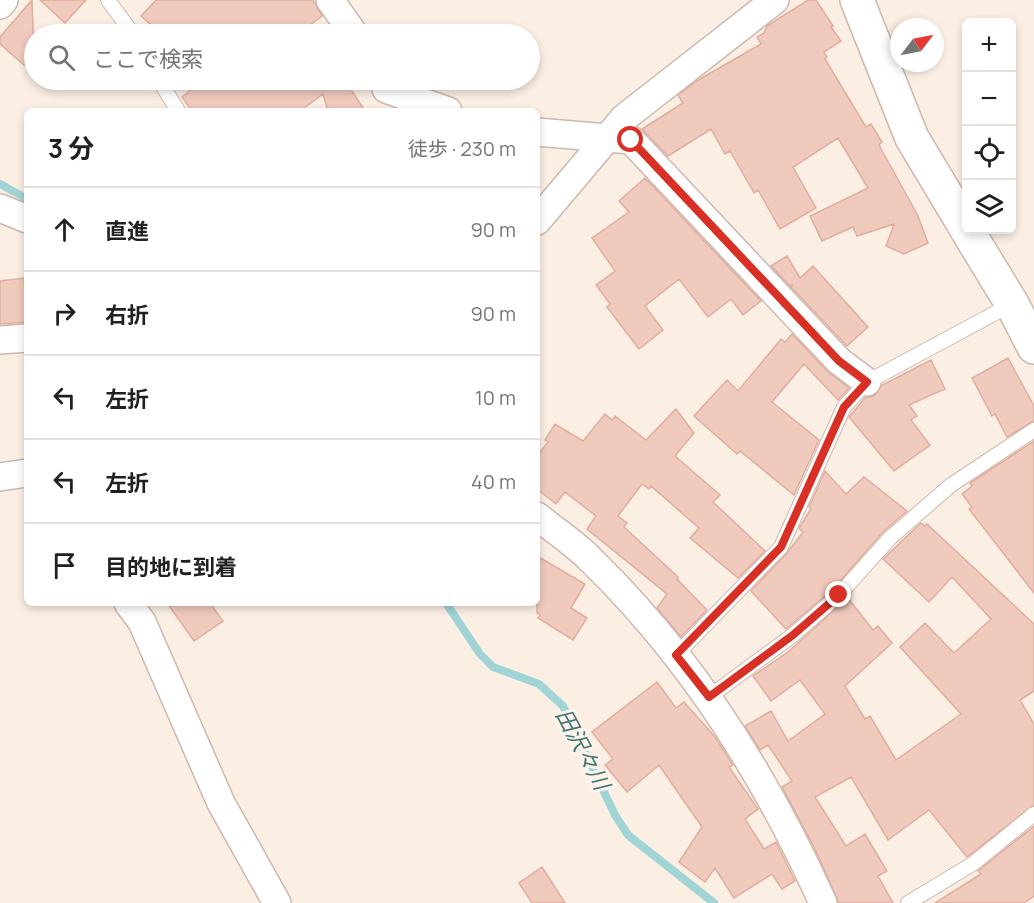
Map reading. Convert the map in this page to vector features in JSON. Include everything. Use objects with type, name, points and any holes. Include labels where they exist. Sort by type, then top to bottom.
[{"type":"main road","points":[[856,0],[912,138],[962,221]]},
{"type":"main road","points":[[970,234],[1012,304],[1034,347]]},
{"type":"street","points":[[0,4],[4,0]]},
{"type":"street","points":[[330,0],[347,24]]},
{"type":"street","points":[[540,217],[624,118],[775,0]]},
{"type":"street","points":[[385,93],[438,108]]},
{"type":"street","points":[[540,132],[631,140],[839,361],[867,382]]},
{"type":"street","points":[[0,208],[24,218]]},
{"type":"street","points":[[0,340],[24,338]]},
{"type":"street","points":[[0,477],[24,473]]},
{"type":"street","points":[[540,518],[589,559],[676,655],[709,697],[807,866],[823,903]]},
{"type":"street","points":[[130,606],[142,622],[221,802],[277,903]]},
{"type":"lane","points":[[108,0],[126,24]]},
{"type":"lane","points":[[165,90],[176,108]]},
{"type":"lane","points":[[676,655],[781,547],[844,407],[867,382],[1012,304]]},
{"type":"lane","points":[[709,697],[793,635],[839,595],[890,538],[951,484],[1034,430]]},
{"type":"lane","points":[[908,903],[974,863],[1034,814]]},
{"type":"building","points":[[32,0],[33,24],[24,24],[24,65],[0,44],[0,37]]},
{"type":"building","points":[[40,0],[86,0],[65,23]]},
{"type":"building","points":[[156,0],[313,0],[322,16],[311,24],[150,24],[141,16]]},
{"type":"building","points":[[808,0],[816,0],[841,41],[824,52],[827,57],[825,59],[866,127],[871,124],[882,142],[879,145],[918,216],[928,243],[904,254],[886,246],[894,224],[857,236],[853,227],[822,241],[810,216],[868,188],[838,138],[793,167],[816,208],[780,229],[758,190],[754,193],[730,151],[725,154],[711,129],[668,156],[642,129],[683,103],[678,95],[700,79],[761,44],[757,37],[764,33],[767,26]]},
{"type":"building","points":[[191,90],[351,90],[363,108],[327,108],[323,94],[304,108],[190,108],[182,97]]},
{"type":"building","points":[[645,178],[761,301],[743,315],[731,299],[708,317],[679,279],[645,306],[663,330],[639,349],[607,307],[610,304],[596,285],[615,271],[592,238],[629,212],[619,201]]},
{"type":"building","points":[[787,256],[800,278],[813,266],[868,327],[847,346],[791,287],[793,285],[790,286],[771,266]]},
{"type":"building","points":[[24,278],[24,322],[0,324],[0,281]]},
{"type":"building","points":[[792,334],[828,372],[849,388],[838,400],[804,364],[772,402],[819,440],[794,495],[740,451],[737,454],[694,416],[727,380],[738,391],[781,339],[785,342]]},
{"type":"building","points":[[1008,358],[1034,406],[1034,421],[1007,437],[995,414],[992,416],[972,378]]},
{"type":"building","points":[[931,360],[945,389],[909,405],[917,416],[911,420],[930,445],[894,471],[849,417],[865,398],[874,396],[882,385]]},
{"type":"building","points":[[676,409],[694,433],[675,456],[720,495],[713,502],[765,551],[738,578],[690,538],[699,528],[651,486],[649,489],[642,484],[618,516],[627,523],[624,527],[678,577],[677,579],[707,610],[681,637],[657,608],[667,594],[587,529],[596,516],[565,492],[556,504],[540,491],[540,452],[548,442],[545,440],[555,424],[583,441],[605,414],[612,420],[615,416],[646,440]]},
{"type":"building","points":[[1034,441],[1034,593],[969,509],[972,507],[962,494],[972,486],[970,483]]},
{"type":"building","points":[[825,471],[846,494],[864,477],[907,511],[883,532],[833,589],[786,629],[751,591],[787,553],[803,532],[799,528],[811,509],[809,507]]},
{"type":"building","points":[[921,523],[925,526],[927,524],[1034,624],[1034,691],[1020,700],[1034,724],[1034,805],[967,857],[929,810],[888,840],[851,777],[815,797],[846,846],[865,834],[887,871],[878,876],[893,903],[839,903],[815,849],[782,787],[792,781],[768,745],[760,750],[745,726],[771,711],[788,741],[825,714],[800,680],[771,701],[753,676],[788,652],[848,598],[873,630],[878,626],[892,643],[845,686],[865,719],[870,716],[896,760],[961,714],[900,647],[925,623],[954,653],[991,619],[952,577],[929,602],[883,559]]},
{"type":"building","points":[[540,558],[585,584],[571,608],[587,618],[573,640],[538,618],[540,615],[537,613],[537,606],[540,606]]},
{"type":"building","points":[[169,606],[212,606],[223,621],[194,641]]},
{"type":"building","points":[[657,682],[676,708],[684,702],[715,737],[733,765],[729,767],[758,809],[745,819],[764,849],[776,842],[795,881],[782,889],[772,874],[734,898],[715,868],[705,882],[679,862],[702,827],[659,765],[627,792],[605,765],[613,759],[592,732]]},
{"type":"building","points":[[1034,826],[1034,896],[1024,903],[935,903],[981,874],[978,871]]},
{"type":"building","points":[[542,867],[565,903],[532,903],[519,883]]},
{"type":"waterway","name":"田沢々川","points":[[0,184],[24,197]]},
{"type":"waterway","name":"田沢々川","points":[[448,606],[480,654],[493,667],[539,684],[563,706],[615,815],[628,835],[714,903]]},
{"type":"route","points":[[631,140],[839,361],[867,382],[844,407],[781,547],[676,655],[709,697],[793,635],[839,595]]}]
